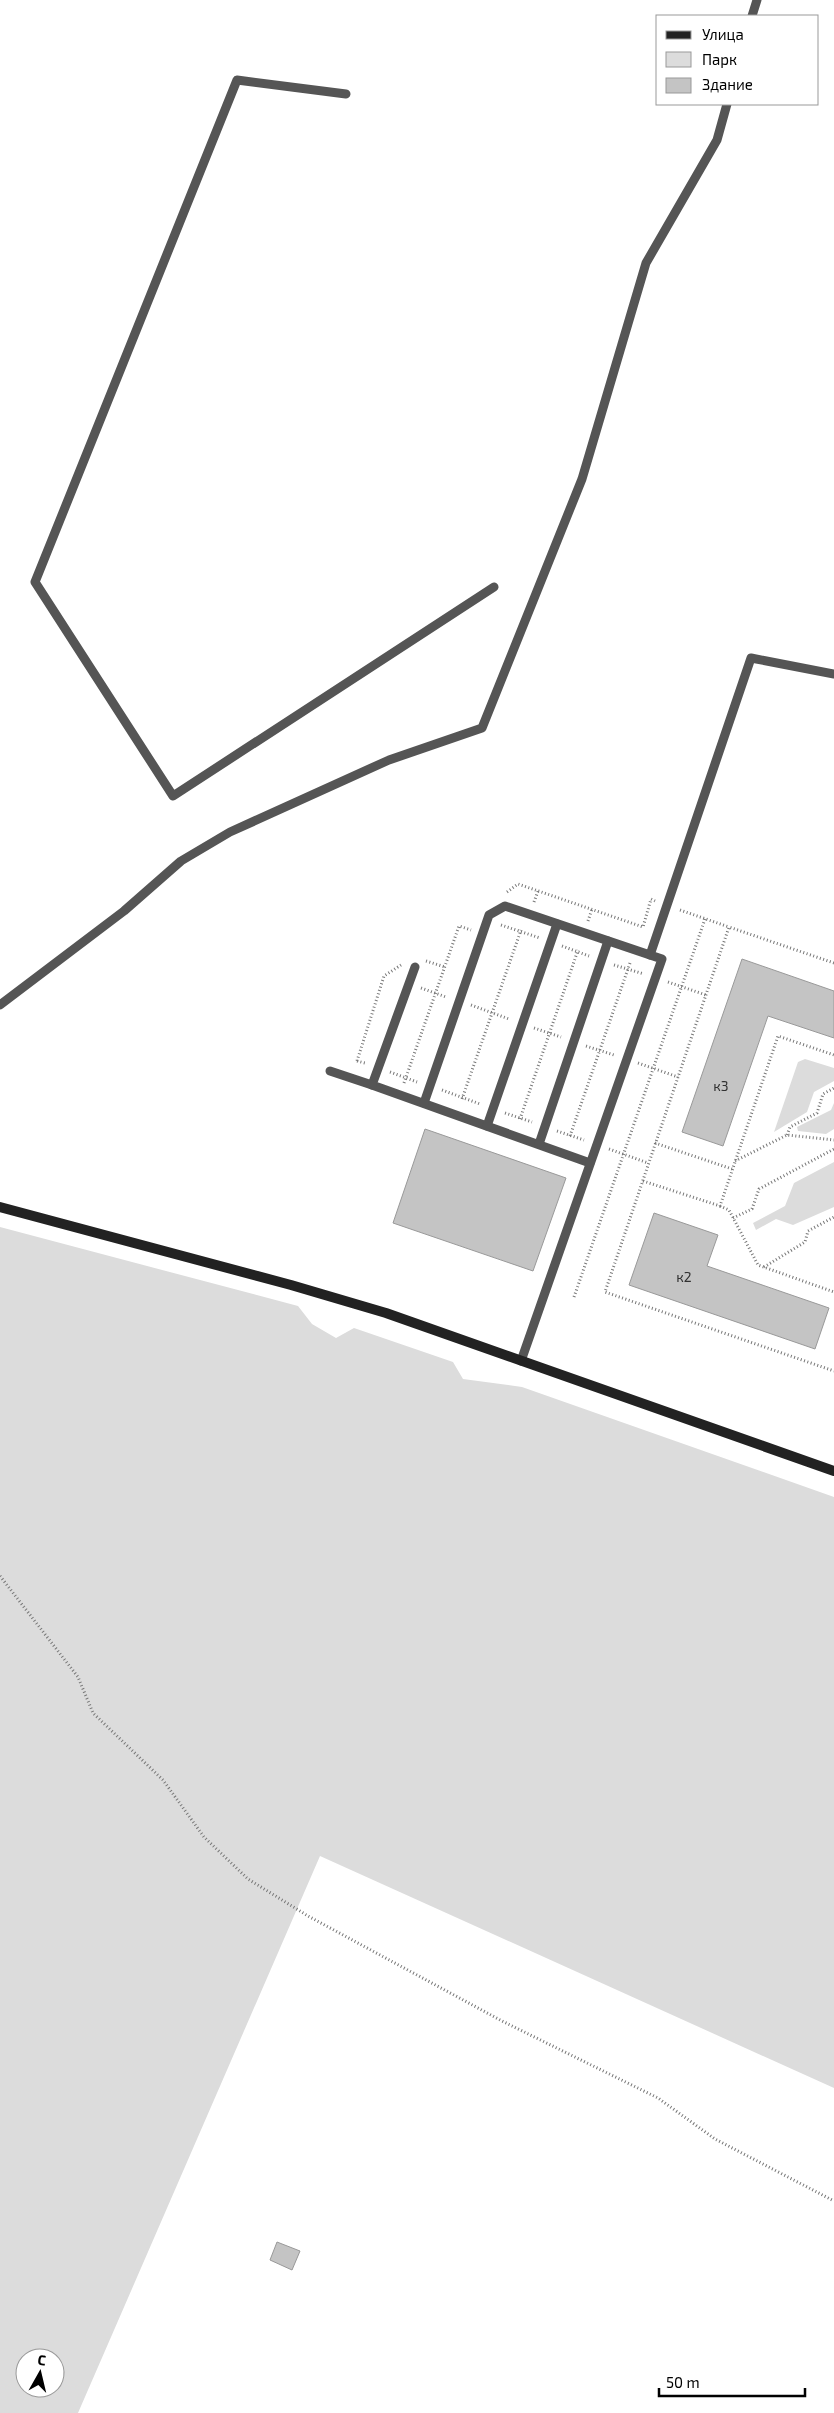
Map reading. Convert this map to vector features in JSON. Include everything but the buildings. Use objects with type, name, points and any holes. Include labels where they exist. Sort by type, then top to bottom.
[{"type":"main road","points":[[0,1208],[291,1285],[386,1314],[834,1471]]},
{"type":"lane","points":[[752,15],[757,0]]},
{"type":"lane","points":[[346,94],[237,80],[36,582],[173,796],[494,587]]},
{"type":"lane","points":[[0,1006],[124,911],[182,861],[230,832],[389,760],[482,728],[582,480],[646,263],[717,140],[727,105]]},
{"type":"lane","points":[[650,955],[751,658],[834,674]]},
{"type":"lane","points":[[424,1103],[489,915],[505,906],[662,959],[521,1361]]},
{"type":"lane","points":[[487,1126],[557,924]]},
{"type":"lane","points":[[539,1144],[608,941]]},
{"type":"lane","points":[[372,1085],[415,967]]},
{"type":"lane","points":[[330,1070],[590,1163]]},
{"type":"path","points":[[457,1115],[521,931],[530,914],[538,890]]},
{"type":"path","points":[[514,1135],[592,909]]},
{"type":"path","points":[[574,1297],[705,919]]},
{"type":"path","points":[[564,1153],[643,927]]},
{"type":"path","points":[[834,963],[729,927],[605,1292],[834,1371]]},
{"type":"path","points":[[409,984],[678,1077]]},
{"type":"path","points":[[720,1206],[778,1036],[834,1055]]},
{"type":"path","points":[[787,1135],[790,1127],[817,1113],[823,1094],[834,1088]]},
{"type":"path","points":[[735,1161],[787,1135],[834,1140]]},
{"type":"path","points":[[656,1143],[732,1169]]},
{"type":"path","points":[[733,1218],[752,1209],[759,1189],[834,1149]]},
{"type":"path","points":[[642,1180],[729,1210],[758,1265],[834,1292]]},
{"type":"path","points":[[764,1267],[806,1242],[808,1231],[834,1217]]},
{"type":"path","points":[[0,1576],[78,1678],[94,1713],[164,1780],[204,1837],[248,1879],[308,1916],[494,2016],[658,2098],[714,2139],[834,2201]]},
{"type":"green space","points":[[805,1059],[834,1068],[834,1081],[814,1092],[807,1112],[774,1132],[798,1062]]},
{"type":"green space","points":[[834,1103],[834,1129],[826,1134],[798,1131],[797,1127],[831,1110]]},
{"type":"green space","points":[[834,1162],[834,1207],[793,1225],[776,1219],[756,1230],[753,1223],[785,1206],[794,1183]]},
{"type":"green space","points":[[0,1227],[298,1306],[312,1324],[336,1338],[354,1328],[453,1362],[463,1379],[522,1387],[834,1497],[834,2088],[320,1856],[78,2413],[0,2413]]}]
